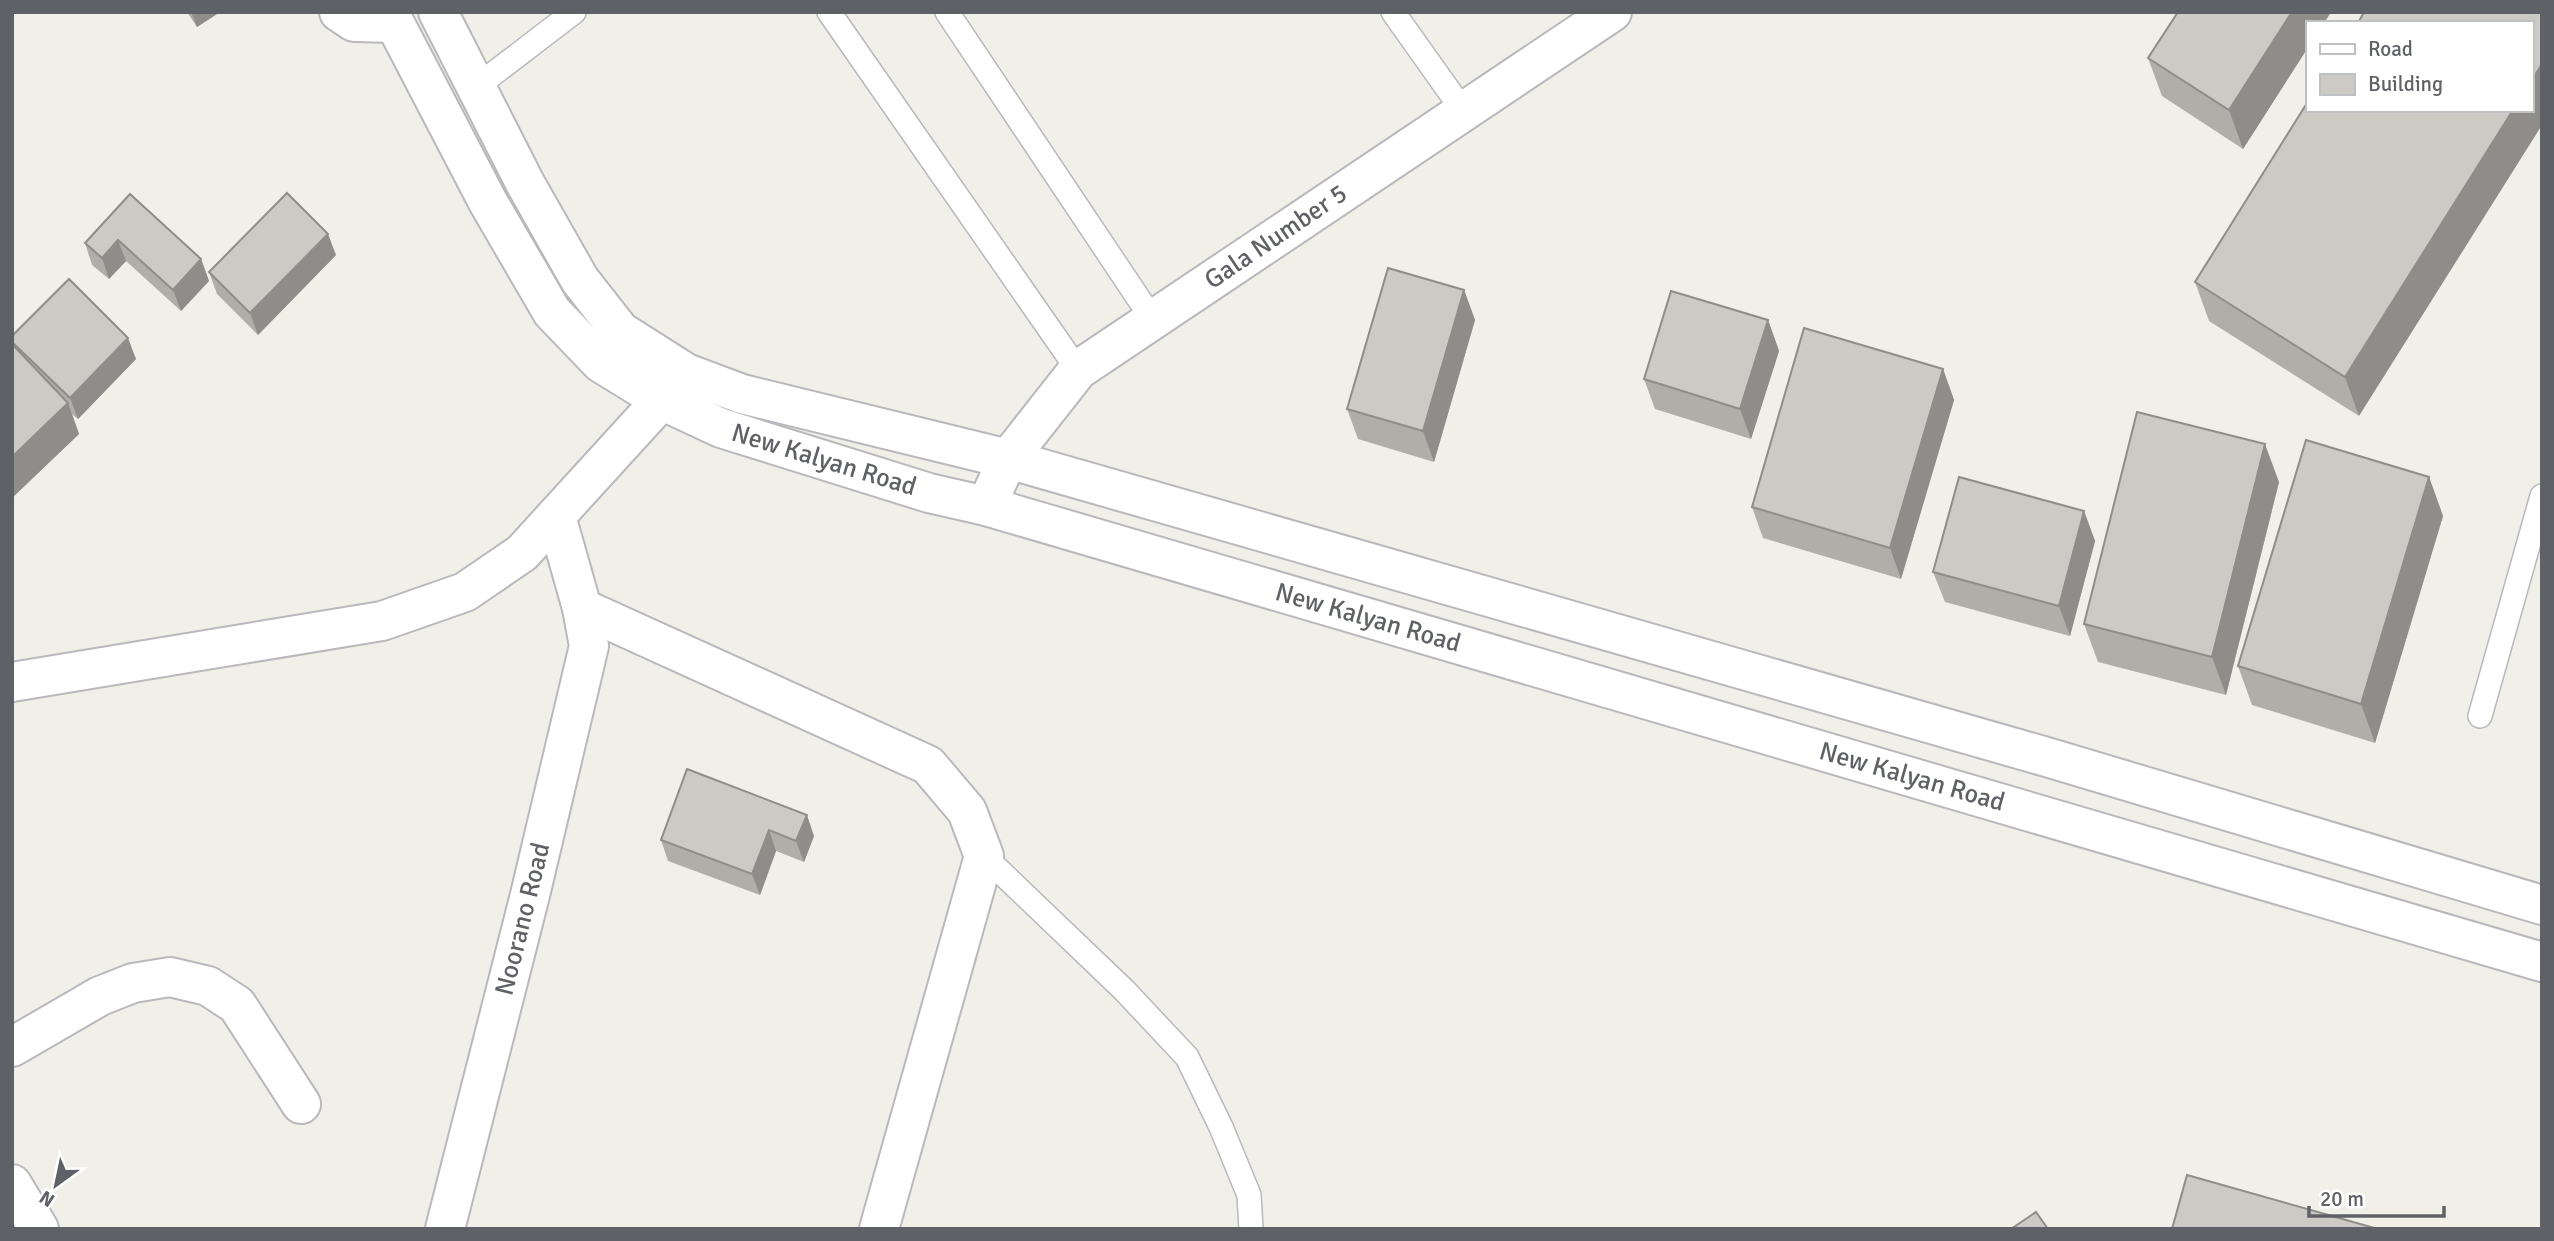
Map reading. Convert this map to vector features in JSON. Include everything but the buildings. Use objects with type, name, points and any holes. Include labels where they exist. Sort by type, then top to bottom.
[{"type":"street","points":[[339,12],[354,22],[392,18]]},
{"type":"street","name":"New Kalyan Road","points":[[438,12],[525,183],[580,280],[620,331],[674,386],[721,428],[929,493],[986,506],[2542,962]]},
{"type":"street","name":"Gala Number 5","points":[[986,506],[1009,459],[1078,370],[1612,12]]},
{"type":"street","name":"New Kalyan Road","points":[[392,18],[488,202],[552,312],[601,363],[674,386]]},
{"type":"street","points":[[12,682],[382,621],[465,592],[522,553],[674,386],[742,394],[1009,459],[2063,762],[2542,905]]},
{"type":"street","name":"Noorano Road","points":[[445,1229],[530,895],[589,646],[582,608],[556,516]]},
{"type":"street","points":[[582,608],[928,765],[967,811],[984,856],[879,1229]]},
{"type":"street","points":[[12,1047],[100,996],[133,983],[170,977],[208,986],[237,1004],[301,1104]]},
{"type":"street","points":[[12,1184],[39,1229]]},
{"type":"lane","points":[[476,87],[574,12]]},
{"type":"lane","points":[[829,12],[1078,370]]},
{"type":"lane","points":[[947,12],[1153,320]]},
{"type":"lane","points":[[1393,12],[1464,111]]},
{"type":"lane","points":[[2480,716],[2542,496]]},
{"type":"lane","points":[[984,856],[1124,990],[1187,1057],[1221,1127],[1249,1195],[1251,1229]]}]
